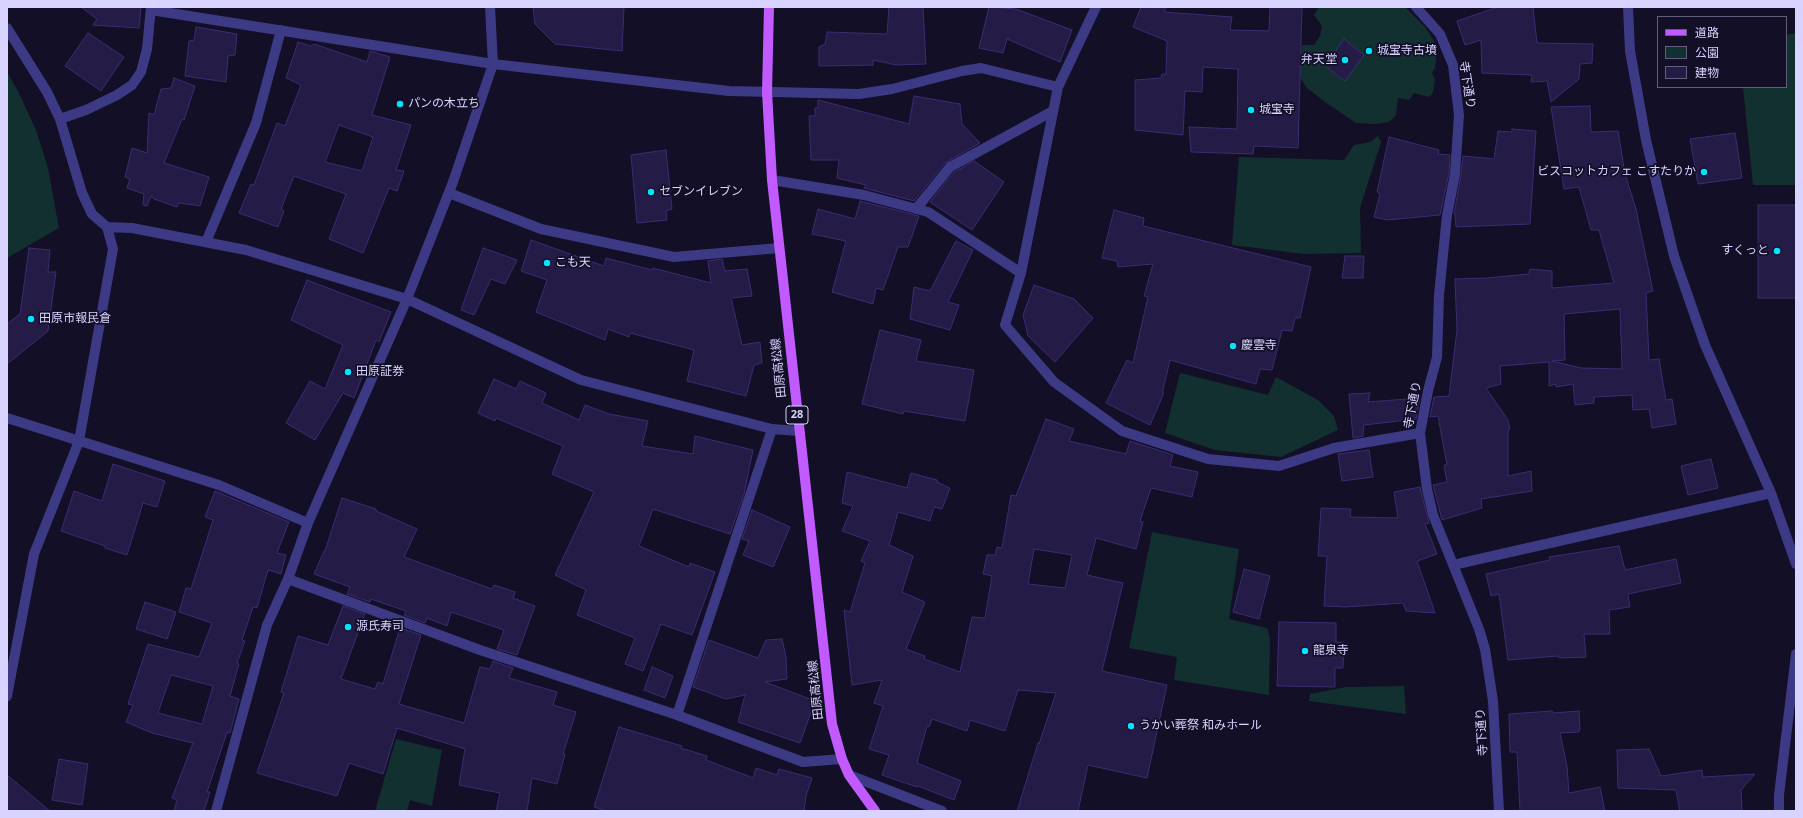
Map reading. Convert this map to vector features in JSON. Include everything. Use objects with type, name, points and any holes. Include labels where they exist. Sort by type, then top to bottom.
[{"type":"main road","name":"田原高松線","points":[[769,7],[767,92],[772,180],[832,724],[842,759],[849,775],[875,811]]},
{"type":"street","points":[[216,811],[267,625],[288,579],[308,523],[407,299],[449,193],[493,64],[490,7]]},
{"type":"street","points":[[1096,7],[1058,87],[1021,273],[1005,325],[1054,382],[1122,431],[1208,459],[1279,466],[1334,448],[1420,433]]},
{"type":"street","name":"寺下通り","points":[[1416,7],[1440,34],[1453,64],[1459,114],[1455,174],[1447,215],[1439,295],[1437,357],[1428,391],[1420,433],[1426,489],[1433,516],[1479,629],[1485,649],[1493,701],[1499,811]]},
{"type":"street","points":[[1628,7],[1630,51],[1646,140],[1674,256],[1705,345],[1771,493],[1796,564]]},
{"type":"street","points":[[60,119],[86,110],[117,95],[132,85],[141,72],[147,49],[151,8],[493,64],[729,91],[859,94],[892,89],[962,71],[981,68],[1058,87]]},
{"type":"street","points":[[7,28],[46,92],[60,119],[82,193],[92,214],[107,227],[113,249],[79,442],[34,554],[7,696]]},
{"type":"street","points":[[206,242],[256,123],[281,30]]},
{"type":"street","points":[[916,209],[950,167],[1053,111]]},
{"type":"street","points":[[772,180],[864,195],[928,212],[1021,273]]},
{"type":"street","points":[[449,193],[542,229],[674,257],[779,248]]},
{"type":"street","points":[[107,227],[132,228],[246,250],[407,299],[582,380],[772,429],[799,432]]},
{"type":"street","points":[[7,418],[219,485],[308,523]]},
{"type":"street","points":[[678,715],[772,429]]},
{"type":"street","points":[[1453,565],[1771,493]]},
{"type":"street","points":[[288,579],[480,650],[678,715],[803,762],[842,759]]},
{"type":"street","points":[[1779,811],[1779,795],[1796,654]]},
{"type":"street","points":[[849,775],[942,811]]},
{"type":"green space","points":[[1319,7],[1405,7],[1426,28],[1437,49],[1435,68],[1432,73],[1435,80],[1433,93],[1429,97],[1414,93],[1409,100],[1398,98],[1396,115],[1389,122],[1376,124],[1356,123],[1325,102],[1307,88],[1301,79],[1299,70],[1302,45],[1314,45],[1320,36],[1322,26],[1314,15]]},
{"type":"green space","points":[[1796,33],[1796,185],[1753,185],[1743,88],[1787,88],[1787,35]]},
{"type":"green space","points":[[7,72],[18,91],[36,130],[48,168],[59,228],[7,258]]},
{"type":"green space","points":[[1378,136],[1381,142],[1360,208],[1361,253],[1304,254],[1232,245],[1239,157],[1344,160],[1354,145],[1370,142]]},
{"type":"green space","points":[[1180,373],[1268,395],[1276,377],[1318,400],[1334,416],[1338,430],[1281,457],[1215,450],[1165,433]]},
{"type":"green space","points":[[1152,532],[1239,549],[1229,619],[1267,628],[1270,638],[1269,695],[1174,680],[1177,657],[1129,648]]},
{"type":"green space","points":[[1404,686],[1406,714],[1309,701],[1310,694],[1346,687]]},
{"type":"green space","points":[[396,739],[442,750],[432,806],[410,800],[407,811],[375,811]]},
{"type":"building","points":[[81,7],[141,7],[139,28],[93,25],[97,19]]},
{"type":"building","points":[[533,7],[624,7],[622,51],[555,44],[535,24]]},
{"type":"building","points":[[889,7],[923,7],[926,64],[896,65],[873,60],[873,65],[819,66],[819,47],[825,44],[827,32],[887,34]]},
{"type":"building","points":[[989,7],[1016,9],[1072,30],[1060,62],[1007,39],[1003,53],[979,48]]},
{"type":"building","points":[[1141,7],[1166,7],[1164,12],[1232,17],[1230,30],[1269,31],[1270,7],[1302,7],[1298,148],[1254,146],[1253,154],[1191,152],[1189,127],[1237,129],[1238,69],[1203,67],[1202,92],[1185,91],[1183,135],[1135,130],[1135,80],[1161,78],[1162,74],[1166,74],[1167,41],[1133,27]]},
{"type":"building","points":[[1498,7],[1533,7],[1537,43],[1593,44],[1592,63],[1580,64],[1579,79],[1551,102],[1547,81],[1531,82],[1532,75],[1482,73],[1481,40],[1465,45],[1457,21]]},
{"type":"building","points":[[196,27],[237,34],[235,55],[228,56],[226,82],[185,76],[189,41],[194,40]]},
{"type":"building","points":[[88,33],[124,57],[101,91],[65,66]]},
{"type":"building","name":"弁天堂","points":[[1344,39],[1364,55],[1345,81],[1325,66]]},
{"type":"building","points":[[298,42],[311,46],[314,44],[367,62],[370,51],[390,57],[372,115],[411,125],[396,170],[404,171],[397,191],[389,188],[363,253],[329,239],[346,194],[294,176],[281,209],[284,211],[278,227],[239,213],[251,184],[254,185],[277,123],[285,126],[301,85],[286,78]],"holes":[[[339,125],[373,137],[362,171],[325,162]]]},
{"type":"building","points":[[174,78],[195,86],[184,120],[182,119],[164,163],[209,177],[200,206],[179,203],[177,207],[154,199],[151,196],[147,206],[143,205],[144,194],[127,188],[130,179],[125,177],[132,148],[147,153],[149,113],[154,115],[161,89],[171,88]]},
{"type":"building","points":[[914,96],[960,104],[962,124],[980,143],[945,163],[914,201],[864,188],[866,185],[837,178],[839,160],[811,160],[809,116],[815,116],[815,108],[818,108],[818,100],[909,124]]},
{"type":"building","points":[[1590,106],[1591,132],[1618,131],[1625,174],[1636,209],[1653,291],[1646,293],[1649,360],[1659,359],[1666,400],[1672,399],[1676,424],[1652,428],[1649,409],[1633,410],[1632,395],[1594,397],[1594,403],[1575,405],[1573,384],[1556,387],[1556,384],[1549,386],[1549,362],[1500,366],[1501,384],[1486,388],[1508,420],[1510,429],[1508,431],[1508,476],[1531,471],[1532,491],[1481,499],[1482,508],[1442,520],[1433,485],[1447,482],[1444,465],[1447,465],[1438,416],[1430,417],[1434,397],[1449,396],[1457,330],[1455,279],[1529,274],[1530,269],[1552,271],[1552,288],[1614,283],[1599,230],[1591,230],[1579,187],[1564,189],[1551,107]],"holes":[[[1620,309],[1622,369],[1581,368],[1552,361],[1565,360],[1564,314]]]},
{"type":"building","points":[[1512,129],[1536,131],[1530,224],[1456,227],[1454,214],[1463,156],[1494,159],[1498,131],[1512,132]]},
{"type":"building","points":[[1735,133],[1742,178],[1698,184],[1690,139]]},
{"type":"building","points":[[1389,137],[1439,150],[1438,154],[1450,155],[1449,173],[1440,215],[1387,220],[1374,217],[1380,194],[1377,192]]},
{"type":"building","points":[[666,150],[672,209],[666,211],[667,220],[637,223],[631,155]]},
{"type":"building","points":[[974,161],[1004,182],[972,230],[930,202],[954,172]]},
{"type":"building","points":[[860,201],[919,216],[908,247],[898,247],[883,290],[876,288],[873,304],[832,292],[846,241],[812,234],[818,209],[855,219]]},
{"type":"building","name":"すくっと","points":[[1758,205],[1796,205],[1796,298],[1758,298]]},
{"type":"building","points":[[1114,210],[1144,218],[1143,226],[1311,267],[1300,318],[1295,318],[1292,331],[1282,330],[1272,370],[1260,369],[1256,384],[1170,360],[1163,395],[1150,425],[1106,403],[1127,360],[1133,363],[1148,297],[1144,296],[1153,264],[1118,267],[1117,261],[1102,258]]},
{"type":"building","points":[[531,240],[604,266],[606,258],[711,283],[708,261],[722,259],[725,271],[747,269],[752,296],[731,298],[742,345],[760,342],[762,363],[754,365],[746,396],[687,381],[694,350],[630,333],[629,337],[608,329],[605,340],[536,312],[547,280],[521,271]]},
{"type":"building","points":[[956,241],[973,250],[948,302],[959,305],[950,330],[910,319],[914,287],[930,291]]},
{"type":"building","name":"田原市報民倉","points":[[29,248],[50,250],[48,272],[56,272],[48,331],[7,364],[7,324],[20,314]]},
{"type":"building","points":[[483,248],[517,260],[505,284],[491,279],[474,315],[461,310]]},
{"type":"building","points":[[1345,256],[1364,256],[1363,278],[1342,278]]},
{"type":"building","points":[[307,280],[391,312],[379,342],[376,340],[354,398],[343,393],[315,440],[286,423],[310,381],[325,389],[343,345],[291,320]]},
{"type":"building","points":[[1034,285],[1074,299],[1093,318],[1055,362],[1028,336],[1023,315]]},
{"type":"building","points":[[880,330],[921,340],[916,361],[974,370],[965,421],[904,411],[903,414],[862,404]]},
{"type":"building","points":[[494,379],[516,389],[520,381],[546,393],[542,403],[579,420],[585,405],[609,414],[648,421],[642,446],[693,454],[695,436],[753,450],[744,494],[730,534],[653,509],[639,546],[689,567],[690,563],[715,572],[692,635],[661,624],[643,671],[625,664],[635,638],[577,615],[586,590],[555,575],[594,492],[552,474],[563,446],[496,418],[495,421],[478,413]]},
{"type":"building","points":[[1370,393],[1368,402],[1420,398],[1416,419],[1364,425],[1363,436],[1353,438],[1349,394]]},
{"type":"building","points":[[1046,419],[1074,429],[1069,441],[1126,454],[1130,441],[1173,455],[1170,466],[1198,472],[1192,497],[1151,488],[1140,521],[1143,522],[1136,549],[1096,538],[1087,575],[1123,583],[1102,671],[1167,685],[1147,778],[1088,765],[1078,811],[1017,811],[1038,743],[1039,744],[1056,693],[1018,690],[1005,731],[970,720],[967,731],[932,719],[929,727],[927,726],[917,763],[961,781],[954,800],[918,786],[917,787],[882,775],[889,755],[869,749],[883,706],[874,703],[882,680],[852,685],[844,610],[850,612],[865,563],[861,561],[870,541],[842,531],[853,506],[842,503],[847,472],[907,488],[911,473],[937,480],[937,482],[950,488],[942,509],[934,507],[930,521],[898,512],[889,545],[913,556],[902,592],[925,602],[906,649],[925,656],[924,659],[960,672],[972,617],[985,618],[992,576],[983,574],[987,555],[995,555],[997,547],[1002,548],[1011,495],[1016,496]],"holes":[[[1034,549],[1072,555],[1065,588],[1028,584]]]},
{"type":"building","points":[[1369,450],[1373,477],[1342,481],[1338,454]]},
{"type":"building","points":[[1711,459],[1718,488],[1688,495],[1681,466]]},
{"type":"building","points":[[113,464],[165,481],[157,507],[143,503],[127,555],[61,531],[74,491],[102,501]]},
{"type":"building","points":[[1420,487],[1429,523],[1425,524],[1437,554],[1417,561],[1435,613],[1406,611],[1403,603],[1346,607],[1324,606],[1327,556],[1318,556],[1321,508],[1351,509],[1350,517],[1398,518],[1394,492]]},
{"type":"building","points":[[215,491],[289,522],[277,553],[286,555],[281,574],[268,570],[257,608],[253,607],[242,640],[245,641],[237,663],[239,664],[230,696],[239,699],[230,733],[227,732],[207,792],[210,792],[204,811],[174,811],[177,800],[172,798],[193,743],[152,733],[126,722],[133,705],[128,704],[148,644],[199,657],[212,623],[179,612],[186,588],[191,589],[213,520],[205,517]],"holes":[[[171,675],[213,686],[202,724],[158,713]]]},
{"type":"building","points":[[342,498],[376,509],[376,511],[417,529],[404,557],[492,589],[494,585],[515,592],[513,598],[535,606],[517,655],[497,649],[504,630],[451,612],[447,626],[427,618],[425,623],[404,615],[406,611],[371,599],[370,602],[347,594],[350,587],[314,574],[325,551]]},
{"type":"building","points":[[752,510],[790,527],[773,567],[743,555],[749,541],[742,539]]},
{"type":"building","points":[[1619,546],[1625,570],[1676,559],[1681,583],[1628,594],[1630,607],[1609,610],[1610,634],[1584,634],[1586,657],[1559,658],[1558,656],[1508,660],[1499,594],[1491,596],[1486,574],[1550,560],[1549,557]]},
{"type":"building","points":[[1244,569],[1270,576],[1259,619],[1233,612]]},
{"type":"building","points":[[145,602],[176,612],[167,639],[136,629]]},
{"type":"building","points":[[343,606],[365,614],[341,679],[375,689],[378,682],[383,684],[400,628],[421,635],[399,704],[464,723],[480,667],[490,669],[493,661],[513,668],[509,678],[557,692],[553,705],[576,712],[563,754],[565,754],[557,784],[532,778],[527,811],[496,811],[500,793],[459,785],[465,749],[397,728],[383,774],[349,763],[337,796],[257,773],[284,693],[281,692],[298,636],[328,645]]},
{"type":"building","points":[[1279,622],[1336,623],[1336,642],[1344,642],[1343,668],[1335,668],[1335,687],[1277,686]]},
{"type":"building","points":[[782,639],[786,657],[787,679],[765,682],[815,701],[800,743],[738,722],[745,695],[726,699],[693,687],[709,640],[758,658],[766,640]]},
{"type":"building","points":[[652,667],[673,676],[665,698],[644,690]]},
{"type":"building","points":[[1552,711],[1553,713],[1579,711],[1579,732],[1560,733],[1567,766],[1569,793],[1600,787],[1605,811],[1520,811],[1517,752],[1510,752],[1509,714]]},
{"type":"building","points":[[619,727],[682,746],[681,748],[707,756],[706,760],[753,778],[756,768],[777,775],[779,769],[812,778],[806,796],[804,811],[607,811],[594,807]]},
{"type":"building","points":[[1649,749],[1661,776],[1702,770],[1703,777],[1755,774],[1741,790],[1742,811],[1680,811],[1676,790],[1618,788],[1617,750]]},
{"type":"building","points":[[59,759],[88,764],[82,805],[52,800]]},
{"type":"building","points":[[7,775],[50,811],[7,811]]},
{"type":"place","name":"城宝寺古墳","points":[[1369,51]]},
{"type":"place","name":"弁天堂","points":[[1345,60]]},
{"type":"place","name":"パンの木立ち","points":[[400,104]]},
{"type":"place","name":"城宝寺","points":[[1251,110]]},
{"type":"place","name":"ビスコットカフェ こすたりか","points":[[1704,172]]},
{"type":"place","name":"セブンイレブン","points":[[651,192]]},
{"type":"place","name":"すくっと","points":[[1777,251]]},
{"type":"place","name":"こも天","points":[[547,263]]},
{"type":"place","name":"田原市報民倉","points":[[31,319]]},
{"type":"place","name":"慶雲寺","points":[[1233,346]]},
{"type":"place","name":"田原証券","points":[[348,372]]},
{"type":"place","name":"源氏寿司","points":[[348,627]]},
{"type":"place","name":"龍泉寺","points":[[1305,651]]},
{"type":"place","name":"うかい葬祭 和みホール","points":[[1131,726]]}]
